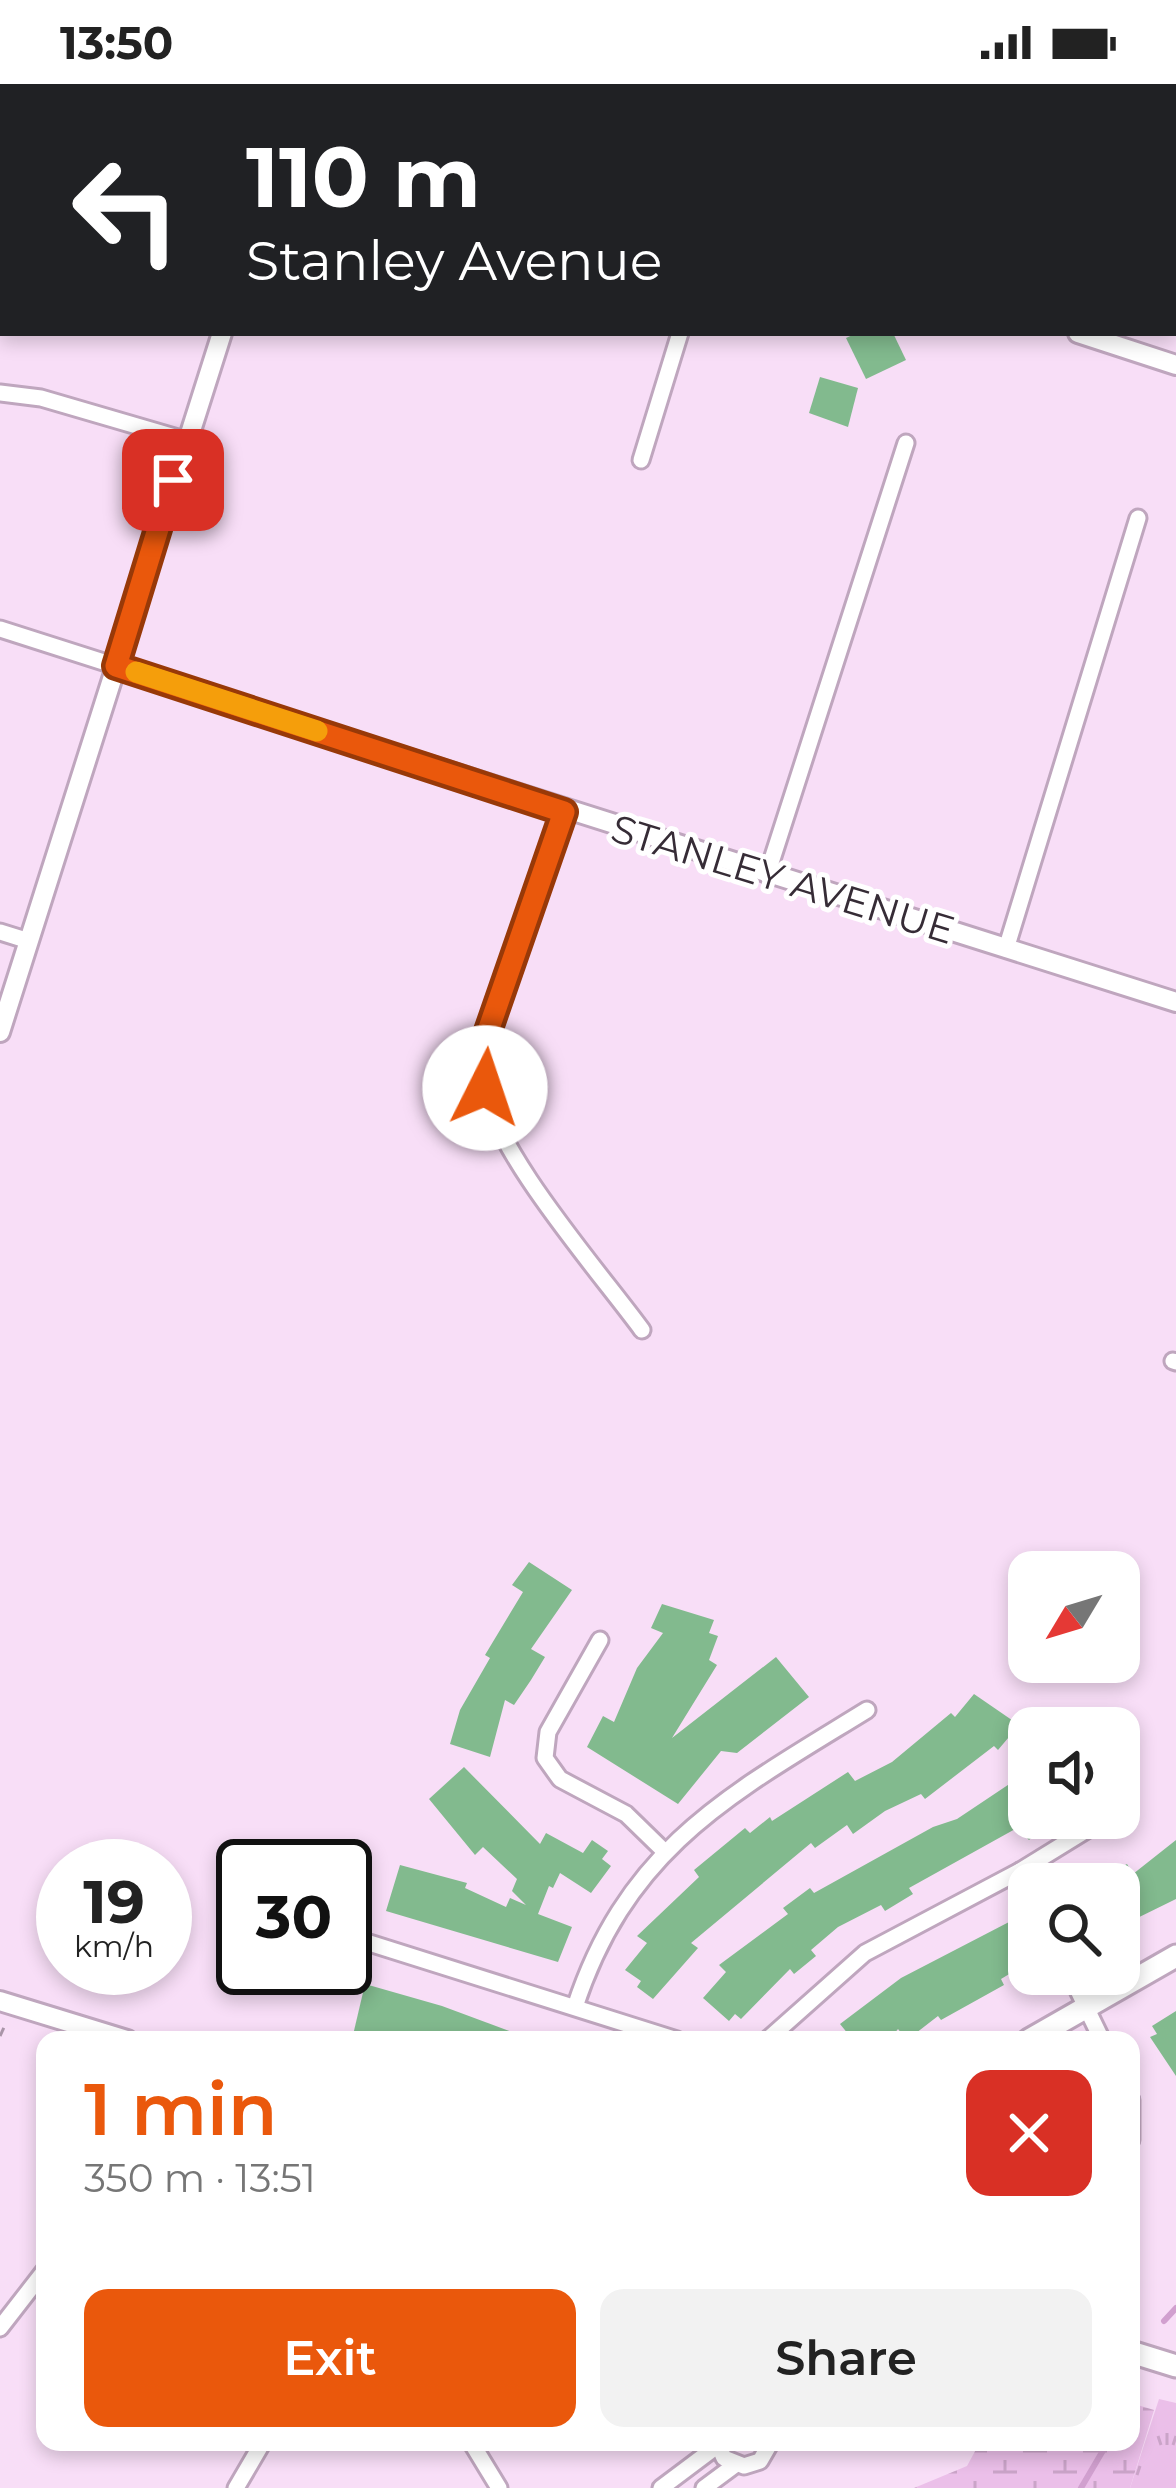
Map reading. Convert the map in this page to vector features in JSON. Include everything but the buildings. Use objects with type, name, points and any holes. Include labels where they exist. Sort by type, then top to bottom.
[{"type":"main road","points":[[1045,2031],[1176,1956]]},
{"type":"main road","points":[[1140,2355],[1176,2366]]},
{"type":"street","points":[[0,1032],[222,336]]},
{"type":"street","points":[[641,460],[679,336]]},
{"type":"street","points":[[1087,336],[1176,365]]},
{"type":"street","points":[[0,393],[41,398],[185,440]]},
{"type":"street","points":[[767,874],[905,443]]},
{"type":"street","points":[[1006,949],[1138,518]]},
{"type":"street","points":[[0,629],[116,666]]},
{"type":"street","name":"STANLEY AVENUE","points":[[116,666],[564,812],[1176,1002]]},
{"type":"street","points":[[564,812],[487,1034],[485,1088],[504,1140],[642,1330]]},
{"type":"street","points":[[0,932],[29,941]]},
{"type":"street","points":[[599,1640],[548,1732],[545,1758],[560,1779],[626,1814],[665,1852]]},
{"type":"street","points":[[575,2006],[616,1907],[665,1852],[742,1788],[867,1710]]},
{"type":"street","points":[[1033,1863],[1072,1839]]},
{"type":"street","points":[[777,2031],[865,1953],[1008,1877]]},
{"type":"street","points":[[372,1943],[650,2031]]},
{"type":"street","points":[[1080,1995],[1098,2031]]},
{"type":"street","points":[[0,2001],[98,2031]]},
{"type":"street","points":[[0,2328],[36,2282]]},
{"type":"street","points":[[236,2488],[258,2451]]},
{"type":"street","points":[[476,2451],[499,2488]]},
{"type":"street","points":[[661,2488],[708,2451]]},
{"type":"street","points":[[723,2451],[735,2465]]},
{"type":"street","points":[[704,2488],[735,2465],[760,2461],[766,2451]]},
{"type":"green space","points":[[1159,2399],[1176,2403],[1176,2488],[1130,2488]]},
{"type":"green space","points":[[1140,2406],[1154,2410],[1130,2488],[914,2488],[967,2466],[975,2451],[1140,2451]]},
{"type":"waterway","points":[[1164,2321],[1176,2308]]},
{"type":"waterway","points":[[1081,2488],[1103,2451]]},
{"type":"slow traffic","points":[[136,672],[317,731]]},
{"type":"route","points":[[173,480],[116,666],[564,812],[487,1034],[485,1088]]}]
